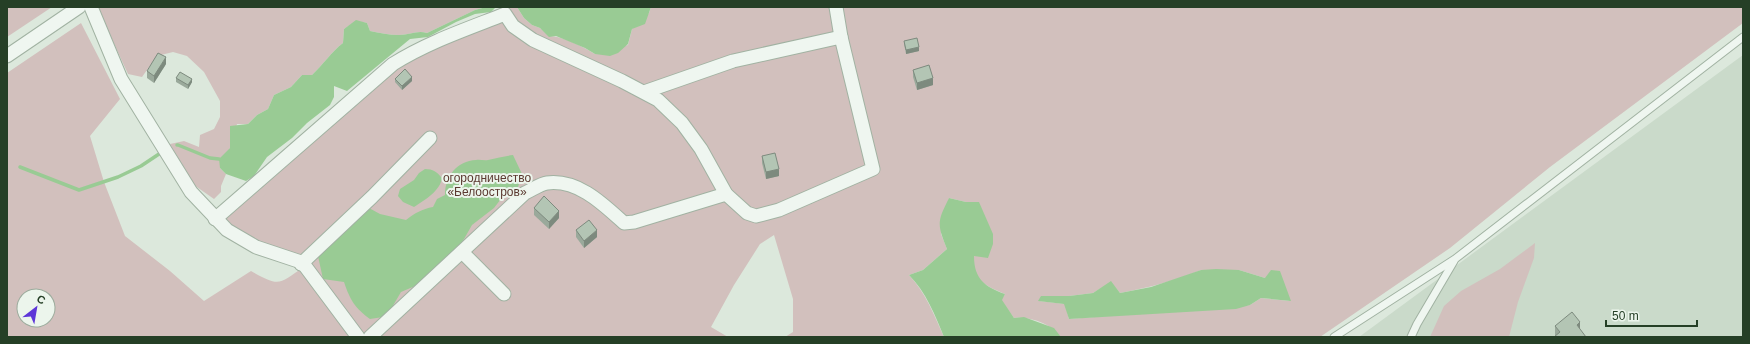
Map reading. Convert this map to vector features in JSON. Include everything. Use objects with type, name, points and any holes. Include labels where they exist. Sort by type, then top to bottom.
[{"type":"street","points":[[7,56],[79,7]]},
{"type":"street","points":[[90,7],[121,79],[192,192],[215,219],[227,230],[256,247],[306,267],[358,337]]},
{"type":"street","points":[[215,219],[393,64],[407,55],[468,28],[505,14],[513,26],[533,40],[658,100],[682,123],[701,149],[726,194],[746,213],[756,216],[779,210],[873,169],[841,37],[836,7]]},
{"type":"street","points":[[644,92],[733,61],[841,37]]},
{"type":"street","points":[[301,264],[372,197],[430,138]]},
{"type":"street","points":[[370,337],[525,194],[547,183],[571,184],[586,192],[624,223],[634,222],[726,194]]},
{"type":"street","points":[[462,252],[504,294]]},
{"type":"lane","points":[[1334,337],[1455,259],[1743,37]]},
{"type":"lane","points":[[1411,337],[1455,259]]},
{"type":"shaded area","points":[[486,7],[496,7],[491,12],[475,14],[428,37],[410,39],[347,91],[334,86],[334,97],[330,105],[307,123],[292,138],[267,157],[254,176],[246,181],[226,174],[220,168],[219,159],[230,148],[230,126],[248,124],[257,115],[268,109],[274,95],[291,87],[302,75],[312,75],[343,43],[344,29],[356,20],[367,23],[370,31],[392,35],[420,32],[427,33],[475,10]]},
{"type":"shaded area","points":[[517,7],[651,7],[645,24],[632,29],[628,44],[618,53],[610,56],[595,54],[585,48],[556,36],[549,37],[540,28],[532,25],[524,18]]},
{"type":"shaded area","points":[[1743,55],[1743,337],[1359,337]]},
{"type":"shaded area","points":[[513,155],[522,174],[518,187],[504,195],[494,208],[472,225],[453,254],[415,286],[401,292],[391,309],[383,317],[370,319],[360,311],[348,294],[344,282],[323,279],[318,256],[369,208],[380,214],[406,220],[412,215],[433,207],[437,199],[445,195],[447,182],[450,176],[453,171],[463,163]]},
{"type":"shaded area","points":[[425,169],[435,171],[442,178],[441,183],[431,195],[414,207],[403,202],[398,196],[400,189],[414,180],[419,173]]},
{"type":"shaded area","points":[[949,198],[966,202],[979,202],[993,234],[993,244],[988,258],[974,256],[976,271],[982,281],[986,285],[1005,294],[1002,300],[1014,318],[1024,317],[1054,328],[1061,337],[944,337],[925,296],[909,275],[923,270],[947,249],[941,234],[940,218]]},
{"type":"shaded area","points":[[1201,270],[1239,270],[1265,278],[1271,270],[1280,271],[1291,301],[1261,298],[1250,305],[1236,309],[1069,319],[1064,304],[1038,301],[1041,296],[1069,296],[1093,293],[1111,281],[1120,293],[1151,287]]},
{"type":"green space","points":[[7,7],[52,7],[7,37]]},
{"type":"green space","points":[[97,7],[486,7],[475,10],[427,33],[420,32],[403,35],[384,34],[370,31],[367,23],[356,21],[344,29],[343,43],[312,75],[302,75],[291,87],[274,95],[268,109],[257,115],[248,124],[237,124],[230,148],[220,168],[226,174],[221,186],[221,192],[214,199],[194,185],[170,144],[184,141],[199,147],[200,135],[214,129],[220,117],[220,101],[204,72],[187,56],[173,52],[157,56],[142,77],[128,74]]},
{"type":"green space","name":"огородничество «Белоостров»","points":[[503,7],[517,7],[524,18],[532,25],[540,28],[549,36],[554,36],[579,45],[595,54],[628,45],[632,29],[649,13],[651,7],[1743,7],[1743,23],[1550,167],[1450,248],[1320,337],[1061,337],[1052,328],[1040,322],[1027,318],[1014,318],[1001,300],[1005,294],[990,287],[979,279],[975,269],[974,251],[975,229],[979,202],[966,202],[949,198],[941,234],[947,249],[923,270],[909,275],[925,297],[944,337],[785,337],[793,332],[793,299],[774,235],[760,244],[734,285],[711,327],[728,337],[7,337],[7,73],[81,23],[120,99],[90,136],[104,182],[125,236],[170,271],[204,301],[251,271],[268,280],[279,282],[305,266],[267,252],[216,218],[393,64],[504,13]],"holes":[[[1201,270],[1239,270],[1265,278],[1290,301],[1261,298],[1250,305],[1069,319],[1065,304],[1039,301],[1042,296],[1069,296],[1093,293],[1111,282],[1120,293],[1161,284]]]},
{"type":"green space","points":[[1535,243],[1534,258],[1518,302],[1509,337],[1430,337],[1444,306],[1461,291],[1500,269]]},
{"type":"building","points":[[917,38],[919,47],[906,50],[904,41]]},
{"type":"building","points":[[158,53],[166,57],[154,76],[147,71]]},
{"type":"building","points":[[929,65],[933,78],[917,83],[913,70]]},
{"type":"building","points":[[405,69],[412,77],[402,86],[395,79]]},
{"type":"building","points":[[180,72],[192,79],[188,85],[176,78]]},
{"type":"building","points":[[775,153],[779,169],[766,172],[762,156]]},
{"type":"building","points":[[544,196],[559,211],[549,222],[534,208]]},
{"type":"building","points":[[589,220],[597,230],[584,241],[576,230]]},
{"type":"building","points":[[1572,312],[1580,322],[1577,325],[1586,337],[1554,337],[1560,332],[1555,326]]},
{"type":"waterway","points":[[177,145],[210,158],[219,159]]},
{"type":"waterway","points":[[20,167],[79,190],[118,177],[141,166],[159,154]]}]
